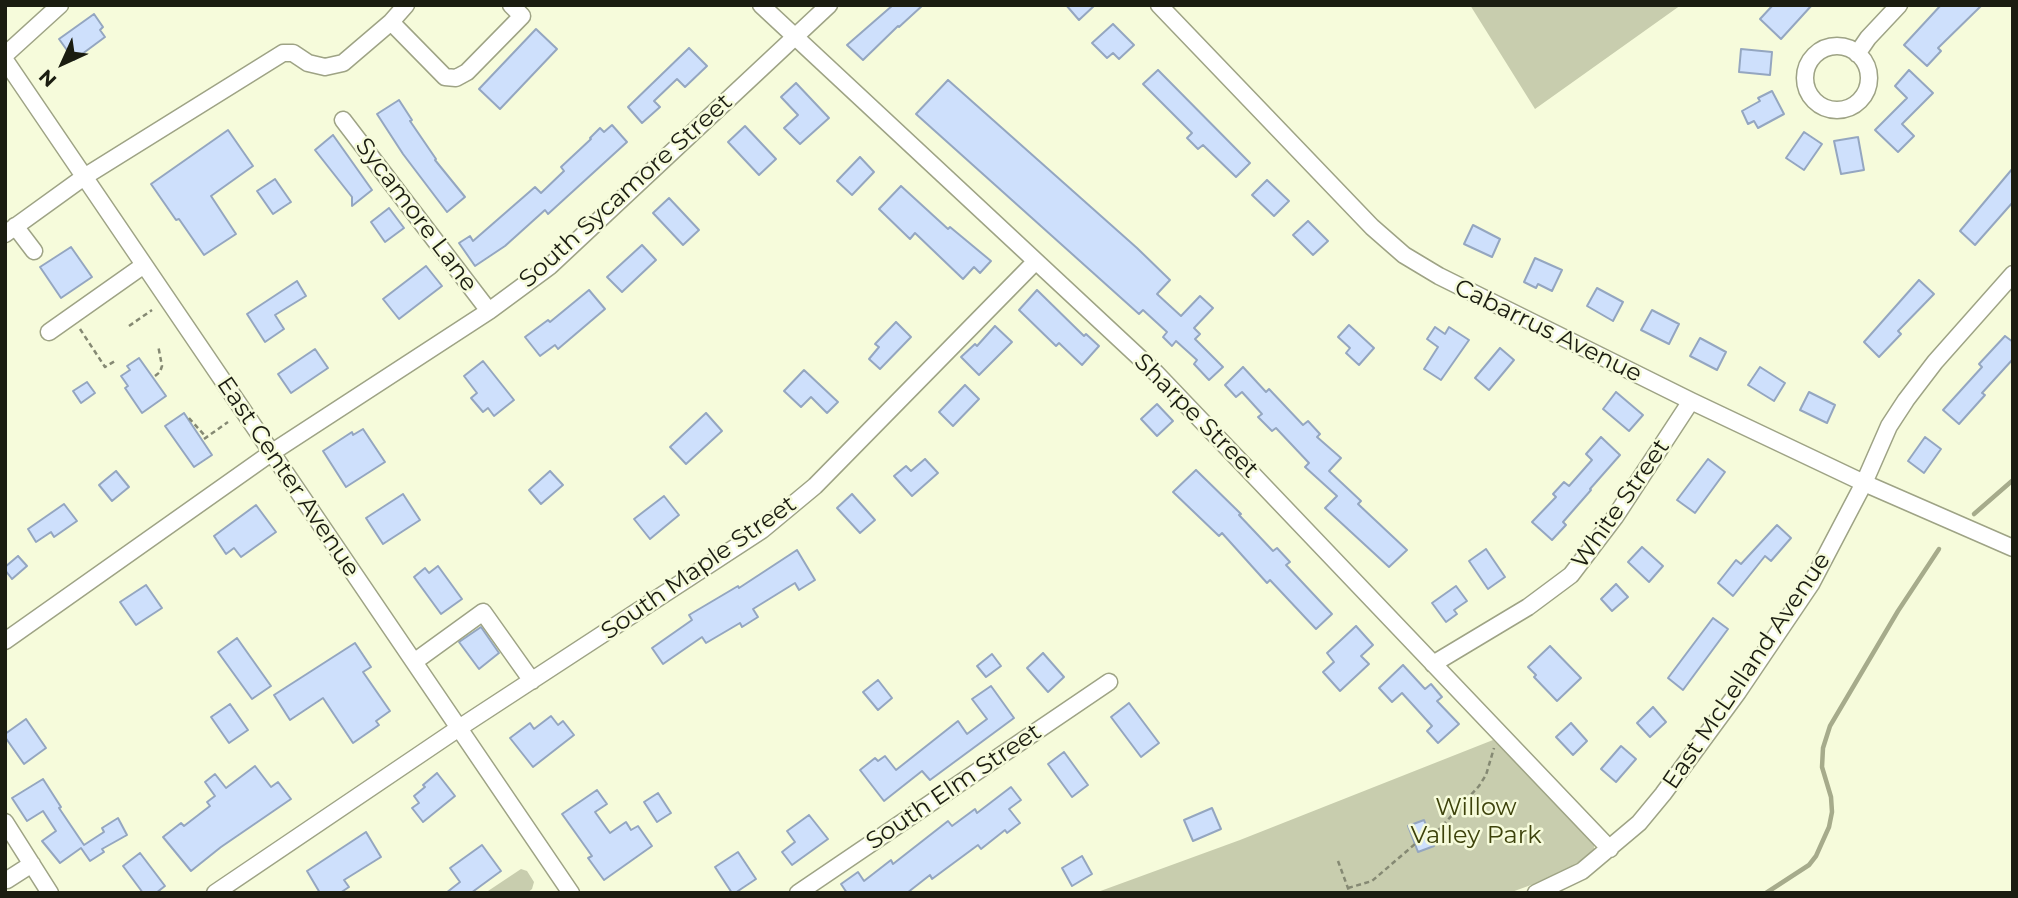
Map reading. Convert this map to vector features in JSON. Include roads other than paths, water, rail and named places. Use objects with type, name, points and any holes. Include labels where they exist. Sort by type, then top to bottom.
[{"type":"street","points":[[5,58],[60,5]]},
{"type":"street","points":[[34,251],[10,230],[84,177],[283,53],[293,53],[325,67],[343,63],[391,22],[406,5]]},
{"type":"street","points":[[391,22],[445,77],[456,78],[467,72],[522,16],[511,5]]},
{"type":"street","name":"Sharpe Street","points":[[761,5],[1183,400],[1610,849]]},
{"type":"street","name":"South Sycamore Street","points":[[5,641],[271,453],[489,311],[550,266],[829,5]]},
{"type":"street","name":"Cabarrus Avenue","points":[[1159,5],[1372,228],[1404,255],[1439,276],[1691,401],[1864,483],[2013,548]]},
{"type":"street","points":[[1857,54],[1899,5]]},
{"type":"street","points":[[1838,46],[1857,54],[1864,61],[1869,82],[1860,100],[1842,110],[1822,106],[1813,99],[1808,90],[1807,70],[1818,52],[1838,46]]},
{"type":"street","name":"East Center Avenue","points":[[5,58],[571,893]]},
{"type":"street","name":"Sycamore Lane","points":[[343,120],[489,311]]},
{"type":"street","name":"South Maple Street","points":[[215,893],[459,728],[762,530],[815,486],[1035,262]]},
{"type":"street","points":[[49,332],[144,265]]},
{"type":"street","name":"East McLelland Avenue","points":[[1536,893],[1582,871],[1639,823],[1663,794],[1738,692],[1811,584],[1864,483],[1889,426],[1906,400],[1935,362],[2013,274]]},
{"type":"street","name":"White Street","points":[[1433,664],[1528,607],[1571,575],[1615,517],[1691,401]]},
{"type":"street","points":[[414,662],[483,612],[532,681]]},
{"type":"street","name":"South Elm Street","points":[[798,893],[1109,682]]},
{"type":"street","points":[[5,822],[50,893]]},
{"type":"street","points":[[9,884],[32,864]]},
{"type":"waterway","points":[[1974,514],[2013,480]]},
{"type":"waterway","points":[[1766,893],[1809,865],[1816,856],[1829,827],[1832,812],[1831,797],[1822,767],[1823,748],[1830,726],[1898,611],[1939,549]]},
{"type":"park label","name":"Willow Valley Park","points":[[1476,822]]}]
